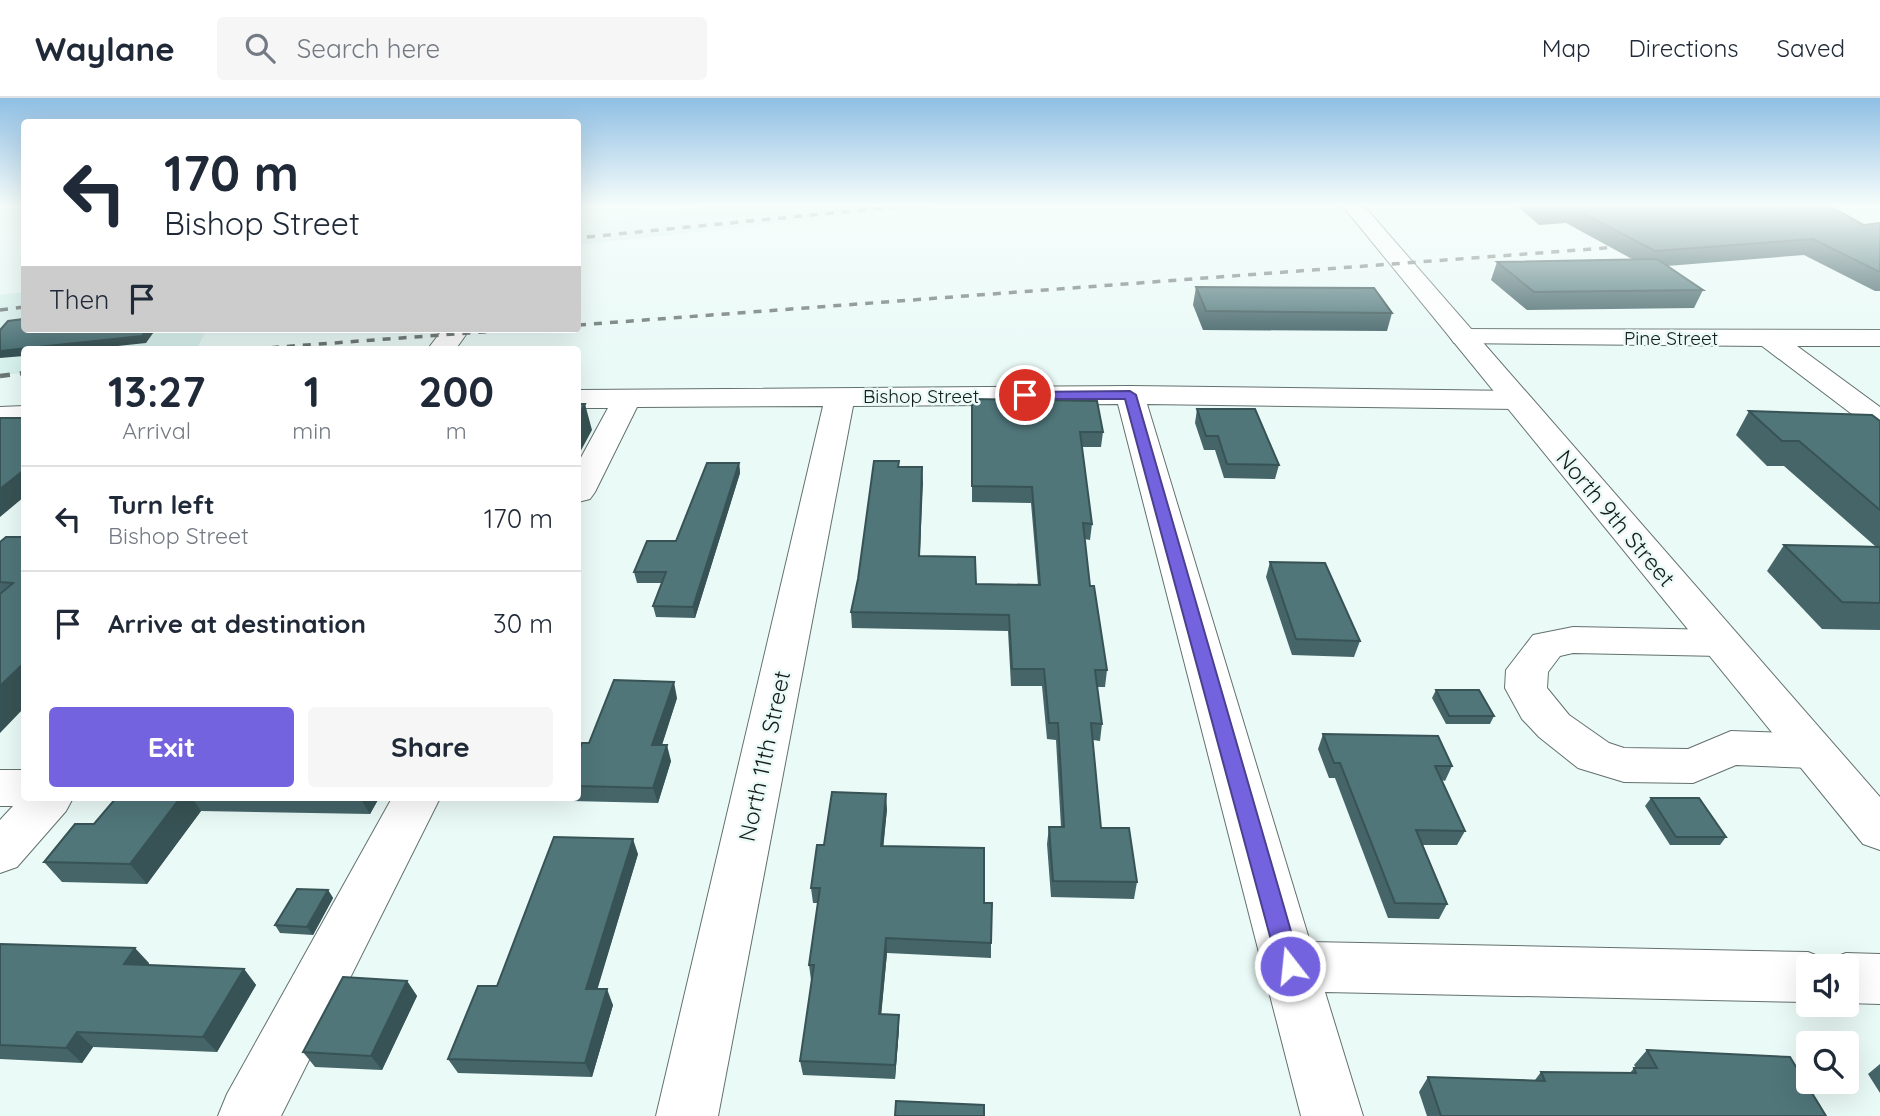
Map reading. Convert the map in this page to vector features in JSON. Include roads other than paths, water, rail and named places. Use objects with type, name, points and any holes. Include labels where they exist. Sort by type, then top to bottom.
[{"type":"street","name":"North 9th Street","points":[[1392,253],[1880,830]]},
{"type":"street","name":"Pine Street","points":[[1463,337],[1880,338]]},
{"type":"street","points":[[1769,338],[1880,421]]},
{"type":"street","points":[[1130,395],[1332,1116]]},
{"type":"street","name":"Bishop Street","points":[[581,399],[1130,395],[1516,400]]},
{"type":"street","name":"North 11th Street","points":[[687,1116],[840,396]]},
{"type":"street","points":[[581,486],[626,399]]},
{"type":"street","points":[[0,416],[21,415]]},
{"type":"street","points":[[1721,643],[1573,639],[1546,645],[1527,670],[1526,688],[1537,708],[1572,743],[1594,757],[1624,765],[1693,766],[1731,748],[1813,751]]},
{"type":"street","points":[[0,788],[21,788]]},
{"type":"street","points":[[0,853],[46,801]]},
{"type":"street","points":[[249,1116],[414,801]]},
{"type":"street","points":[[1290,966],[1796,977]]},
{"type":"street","points":[[1859,978],[1880,979]]},
{"type":"railway","points":[[581,325],[1545,253]]},
{"type":"railway","points":[[0,310],[21,307]]},
{"type":"railway","points":[[293,346],[468,333]]},
{"type":"railway","points":[[0,376],[21,373]]}]
